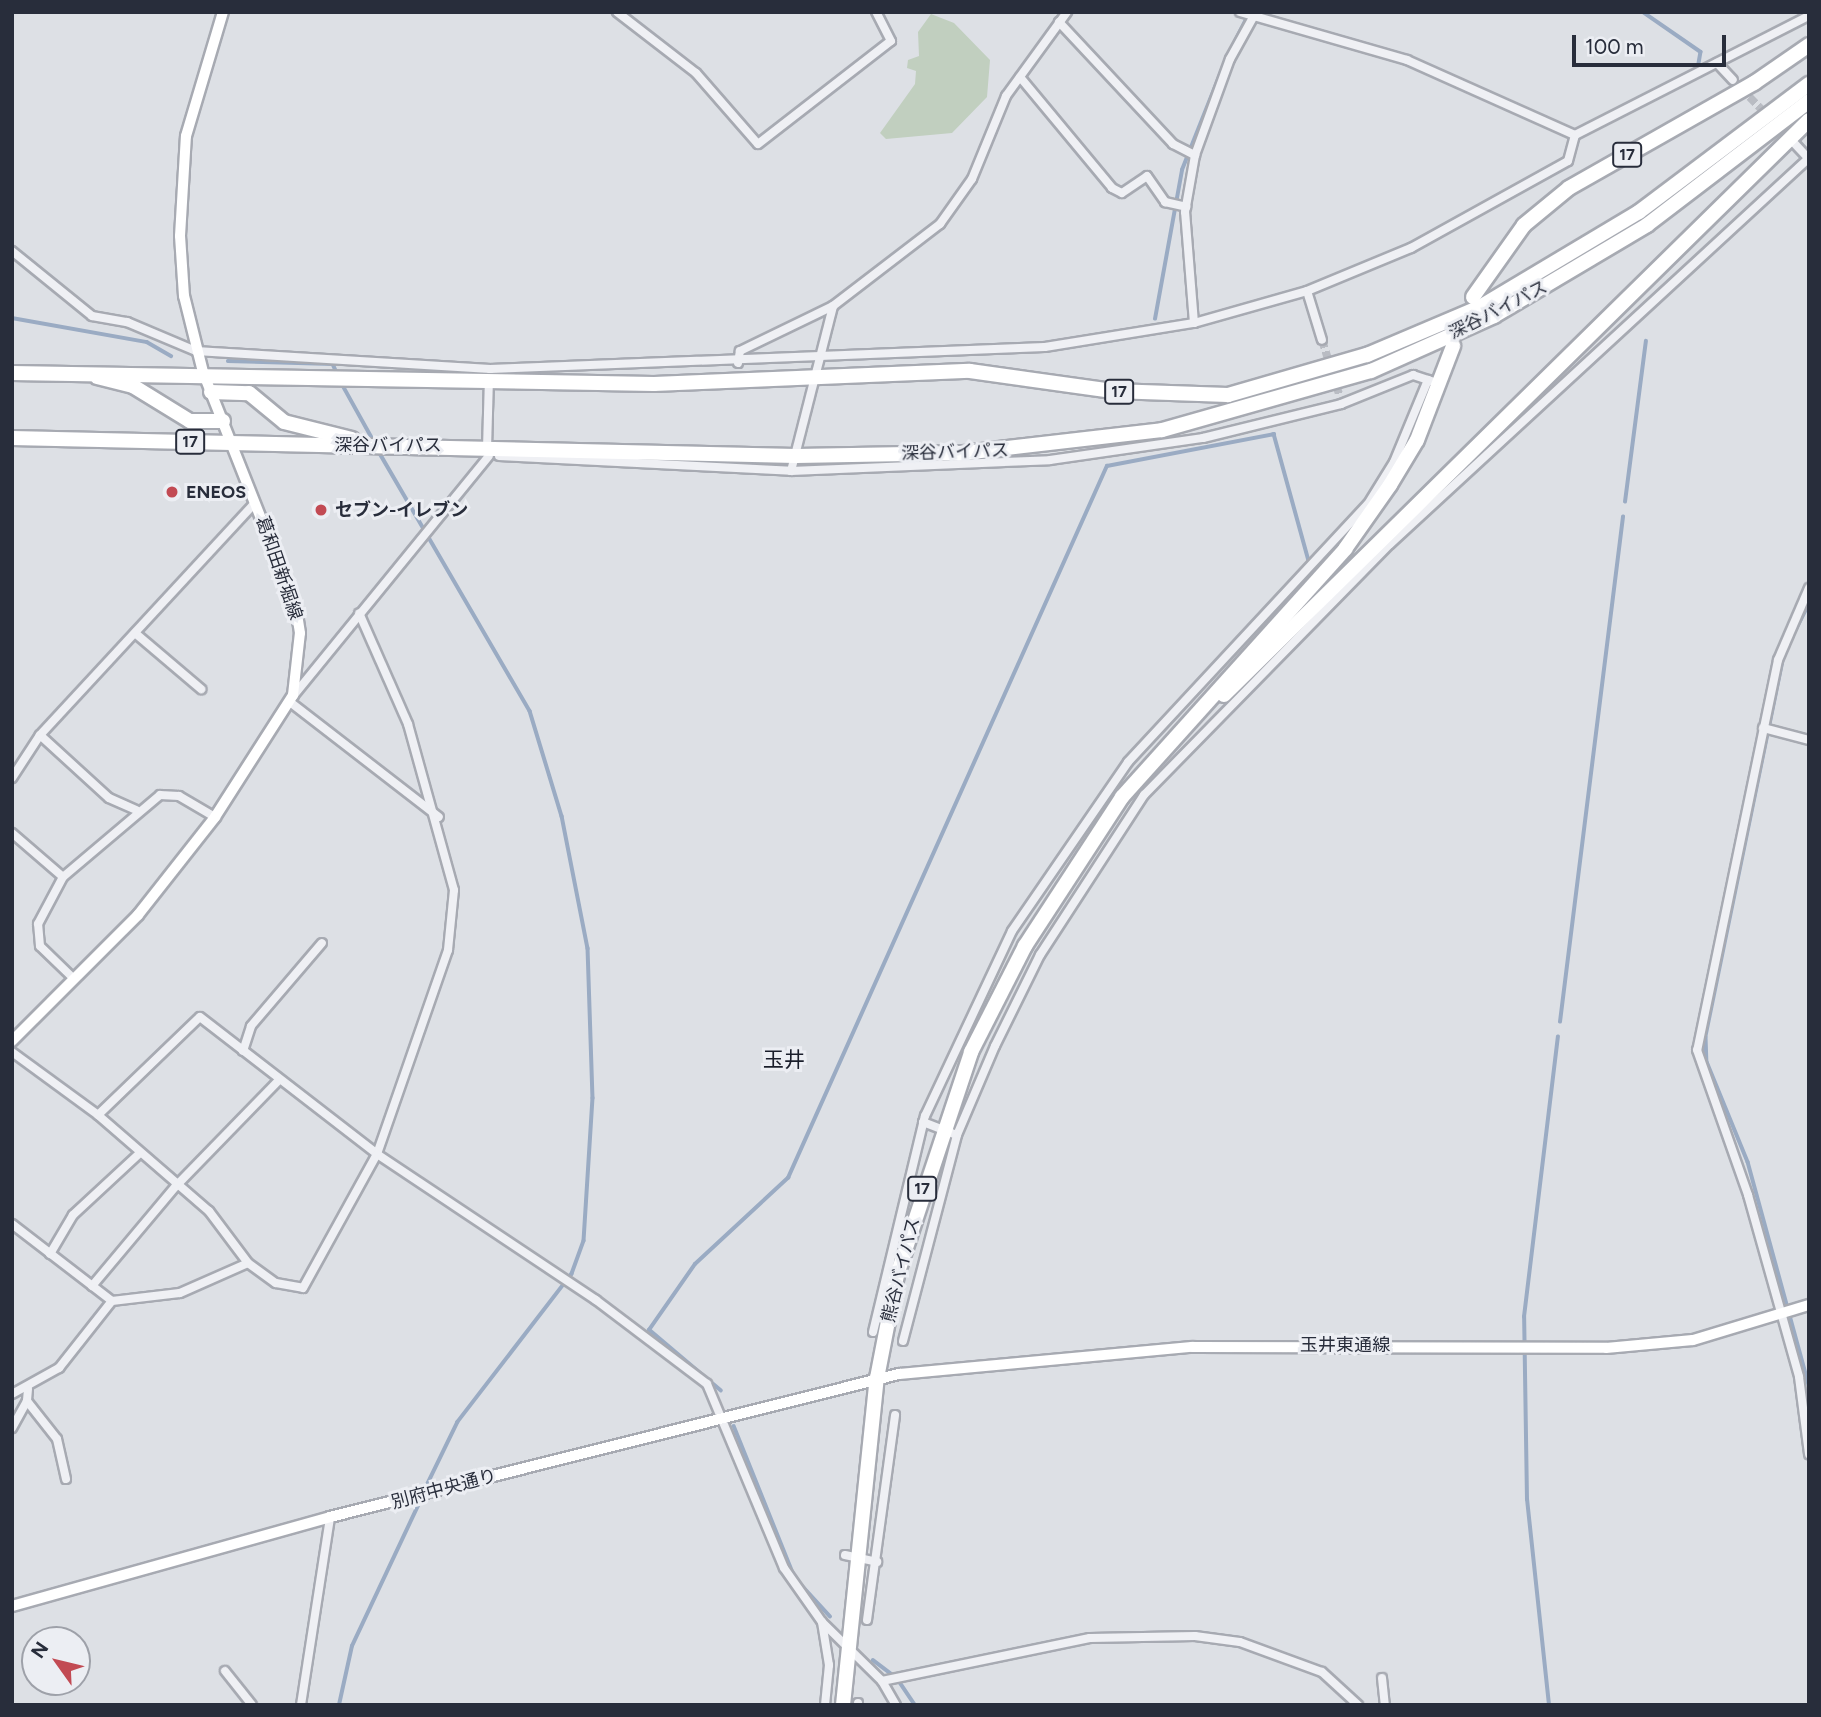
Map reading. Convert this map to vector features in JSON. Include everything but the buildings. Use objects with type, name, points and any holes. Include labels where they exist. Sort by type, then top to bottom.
[{"type":"highway","name":"17","points":[[1473,297],[1524,225],[1569,188],[1754,83],[1809,45]]},
{"type":"highway","name":"深谷バイパス","points":[[12,373],[203,372],[339,377],[814,379],[970,371],[1186,395],[1228,395],[1289,382],[1480,307],[1639,212],[1809,84]]},
{"type":"highway","name":"深谷バイパス","points":[[12,438],[796,456],[1060,446],[1163,430],[1371,371],[1494,316],[1570,273],[1736,162],[1809,101]]},
{"type":"highway","name":"17","points":[[1176,737],[1387,541],[1809,120]]},
{"type":"highway","name":"17","points":[[1176,737],[1370,508],[1417,440],[1433,381],[1452,346]]},
{"type":"highway","points":[[93,374],[152,396],[190,421],[223,421]]},
{"type":"highway","points":[[211,392],[249,393],[284,422],[371,445]]},
{"type":"highway","name":"熊谷バイパス","points":[[853,1704],[849,1652],[852,1556],[877,1378],[897,1275],[941,1130],[971,1052],[1026,944],[1122,797],[1176,737]]},
{"type":"street","name":"葛和田新堀線","points":[[12,1041],[71,976],[138,915],[215,817],[292,699],[300,634],[296,607],[196,351],[180,236],[186,136],[223,12]]},
{"type":"street","points":[[738,363],[740,351],[833,306],[940,224],[972,178],[1020,77],[1068,12]]},
{"type":"street","points":[[1240,12],[1255,14],[1407,60],[1574,135]]},
{"type":"street","points":[[621,13],[696,73],[758,144],[891,41],[880,14]]},
{"type":"street","points":[[1194,323],[1186,206],[1194,155],[1255,14]]},
{"type":"street","points":[[1574,135],[1809,16]]},
{"type":"street","points":[[1059,22],[1182,149],[1194,155]]},
{"type":"street","points":[[1717,63],[1733,80]]},
{"type":"street","points":[[1020,77],[1111,188],[1122,193],[1147,176],[1165,202],[1186,206]]},
{"type":"street","points":[[12,251],[92,316],[127,322],[196,351],[489,376],[1045,347],[1194,323],[1307,291],[1411,248],[1568,161],[1574,135]]},
{"type":"street","points":[[903,1341],[957,1135],[1040,955],[1144,795],[1387,541],[1809,158],[1795,144]]},
{"type":"street","points":[[1307,291],[1322,340]]},
{"type":"street","points":[[790,471],[833,306]]},
{"type":"street","points":[[487,451],[790,471],[1050,460],[1203,438],[1340,400],[1413,375],[1433,381]]},
{"type":"street","points":[[439,817],[292,699],[431,526],[487,451],[489,376]]},
{"type":"street","points":[[12,778],[40,734],[255,503]]},
{"type":"street","points":[[873,1332],[923,1122],[1012,931],[1128,762],[1370,508]]},
{"type":"street","points":[[1809,588],[1786,630],[1697,1050],[1748,1195],[1784,1313],[1799,1377],[1809,1454]]},
{"type":"street","points":[[12,1052],[98,1115],[176,1186],[209,1211],[248,1263],[276,1283],[303,1288],[377,1154],[448,950],[454,890],[439,817],[393,684],[359,613]]},
{"type":"street","points":[[135,633],[201,689]]},
{"type":"street","points":[[1764,728],[1809,740]]},
{"type":"street","points":[[40,734],[109,798],[136,810]]},
{"type":"street","points":[[71,976],[40,946],[38,923],[63,877],[136,810],[160,795],[179,796],[215,817]]},
{"type":"street","points":[[12,833],[63,877]]},
{"type":"street","points":[[1012,931],[1040,955]]},
{"type":"street","points":[[243,1051],[251,1026],[322,943]]},
{"type":"street","points":[[98,1115],[200,1017],[377,1154],[577,1288],[708,1384],[725,1416],[780,1560],[822,1622],[849,1652],[882,1681],[896,1705]]},
{"type":"street","points":[[92,1286],[176,1186],[279,1080]]},
{"type":"street","points":[[923,1122],[957,1135]]},
{"type":"street","points":[[50,1254],[73,1215],[140,1153]]},
{"type":"street","points":[[12,1224],[112,1301],[180,1293],[248,1263]]},
{"type":"street","points":[[12,1394],[28,1389],[59,1368],[112,1301]]},
{"type":"street","name":"玉井東通線","points":[[877,1378],[1192,1347],[1527,1347],[1693,1340],[1809,1305]]},
{"type":"street","name":"別府中央通り","points":[[12,1606],[330,1517],[877,1378]]},
{"type":"street","points":[[12,1428],[27,1401],[28,1389]]},
{"type":"street","points":[[27,1401],[57,1439],[66,1479]]},
{"type":"street","points":[[867,1620],[895,1415]]},
{"type":"street","points":[[301,1705],[330,1517]]},
{"type":"street","points":[[852,1556],[877,1562]]},
{"type":"street","points":[[822,1622],[829,1665],[825,1705]]},
{"type":"street","points":[[882,1681],[1090,1638],[1195,1636],[1240,1642],[1322,1672],[1357,1705]]},
{"type":"street","points":[[225,1671],[252,1705]]},
{"type":"street","points":[[1382,1678],[1385,1705]]},
{"type":"green space","points":[[931,14],[954,23],[990,60],[987,97],[952,133],[886,139],[880,133],[915,84],[916,71],[907,68],[908,60],[919,56],[918,32]]},
{"type":"waterway","points":[[1643,12],[1701,52],[1699,63]]},
{"type":"waterway","points":[[1232,47],[1246,20]]},
{"type":"waterway","points":[[1155,319],[1182,170],[1227,57]]},
{"type":"waterway","points":[[12,318],[147,342],[171,356]]},
{"type":"waterway","points":[[1625,502],[1646,341]]},
{"type":"waterway","points":[[228,361],[333,364],[338,375]]},
{"type":"waterway","points":[[341,382],[375,443]]},
{"type":"waterway","points":[[721,1391],[649,1330],[695,1264],[788,1178],[1107,466],[1274,434],[1309,561]]},
{"type":"waterway","points":[[378,450],[530,711],[562,816],[588,948],[593,1098],[584,1241],[572,1274],[458,1422],[425,1490]]},
{"type":"waterway","points":[[1560,1022],[1623,517]]},
{"type":"waterway","points":[[1791,639],[1809,604]]},
{"type":"waterway","points":[[1784,656],[1706,1037],[1707,1062],[1748,1162],[1809,1385]]},
{"type":"waterway","points":[[1549,1705],[1527,1500],[1524,1317],[1558,1037]]},
{"type":"waterway","points":[[734,1426],[795,1578],[830,1616]]},
{"type":"waterway","points":[[339,1705],[352,1646],[422,1497]]},
{"type":"waterway","points":[[873,1660],[897,1678],[915,1705]]},
{"type":"tunnel","points":[[1733,80],[1793,142]]},
{"type":"tunnel","points":[[1322,340],[1340,397]]},
{"type":"place","name":"ENEOS","points":[[172,492]]},
{"type":"place","name":"セブン-イレブン","points":[[321,510]]},
{"type":"district","name":"玉井","points":[[784,1060]]}]
